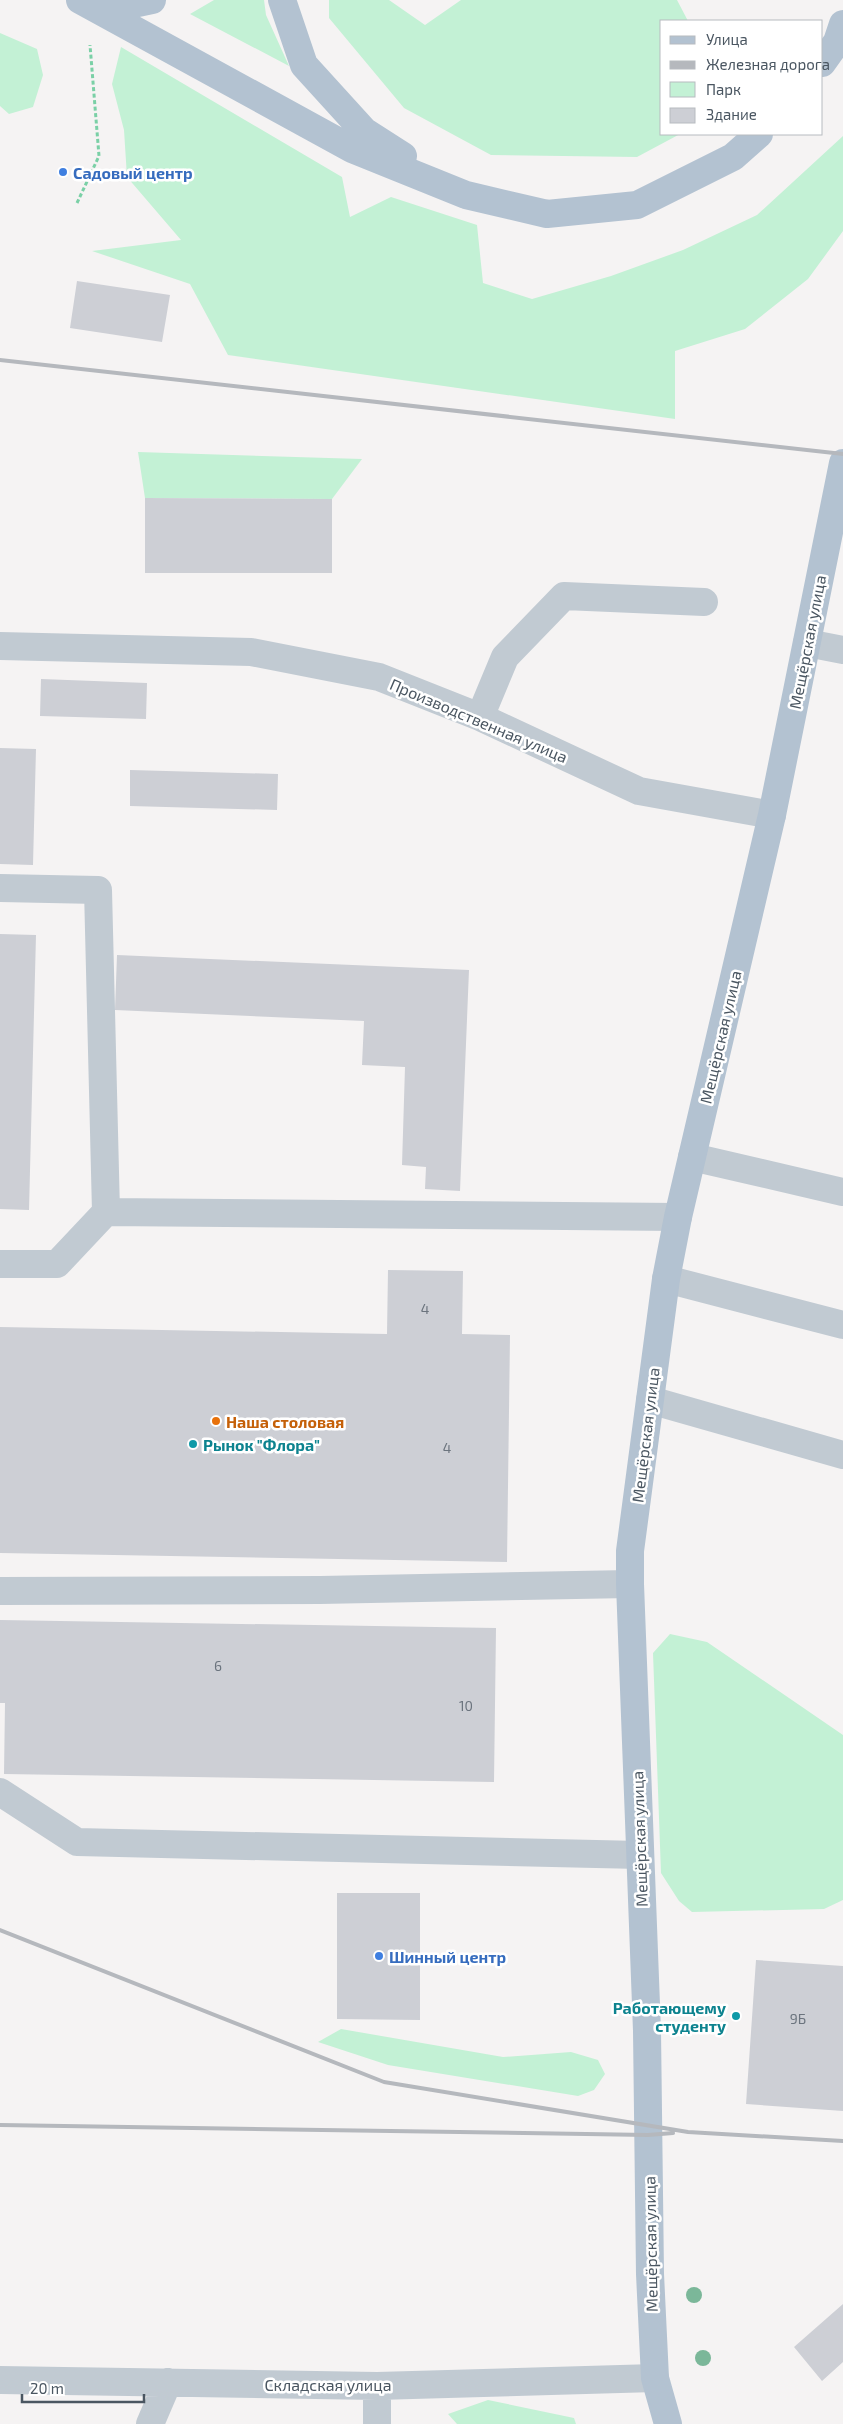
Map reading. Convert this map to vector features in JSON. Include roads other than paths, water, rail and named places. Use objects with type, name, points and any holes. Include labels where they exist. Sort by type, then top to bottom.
[{"type":"main road","points":[[90,5],[152,0]]},
{"type":"main road","points":[[282,0],[304,65],[364,131],[466,195]]},
{"type":"main road","points":[[90,5],[352,149],[466,195],[547,214],[637,205],[733,157],[759,135]]},
{"type":"main road","points":[[823,62],[837,42],[843,24]]},
{"type":"main road","name":"Мещёрская улица","points":[[668,2424],[655,2378],[650,2274],[647,2031],[630,1551],[666,1279],[678,1217],[772,815],[843,463]]},
{"type":"street","points":[[480,717],[505,657],[564,596],[704,602]]},
{"type":"street","points":[[807,643],[843,650]]},
{"type":"street","name":"Производственная улица","points":[[0,646],[251,652],[379,677],[480,717],[639,791],[772,815]]},
{"type":"street","points":[[0,888],[98,890],[106,1212],[57,1264],[0,1264]]},
{"type":"street","points":[[692,1157],[843,1192]]},
{"type":"street","points":[[106,1212],[678,1217]]},
{"type":"street","points":[[666,1279],[843,1325]]},
{"type":"street","points":[[650,1400],[843,1455]]},
{"type":"street","points":[[0,1591],[311,1590],[630,1584]]},
{"type":"street","points":[[0,1792],[77,1842],[640,1855]]},
{"type":"street","name":"Складская улица","points":[[0,2380],[377,2386],[655,2378]]},
{"type":"street","points":[[150,2424],[168,2382]]},
{"type":"street","points":[[376,2424],[377,2386]]},
{"type":"railway","points":[[0,360],[843,454]]},
{"type":"railway","points":[[0,1930],[384,2082],[688,2132],[843,2141]]},
{"type":"railway","points":[[0,2125],[648,2135],[673,2133]]},
{"type":"place","name":"Садовый центр","points":[[63,172]]},
{"type":"place","name":"Наша столовая","points":[[216,1421]]},
{"type":"place","name":"Рынок \"Флора\"","points":[[193,1444]]},
{"type":"place","name":"Шинный центр","points":[[379,1956]]},
{"type":"place","name":"Работающему студенту","points":[[736,2016]]}]
